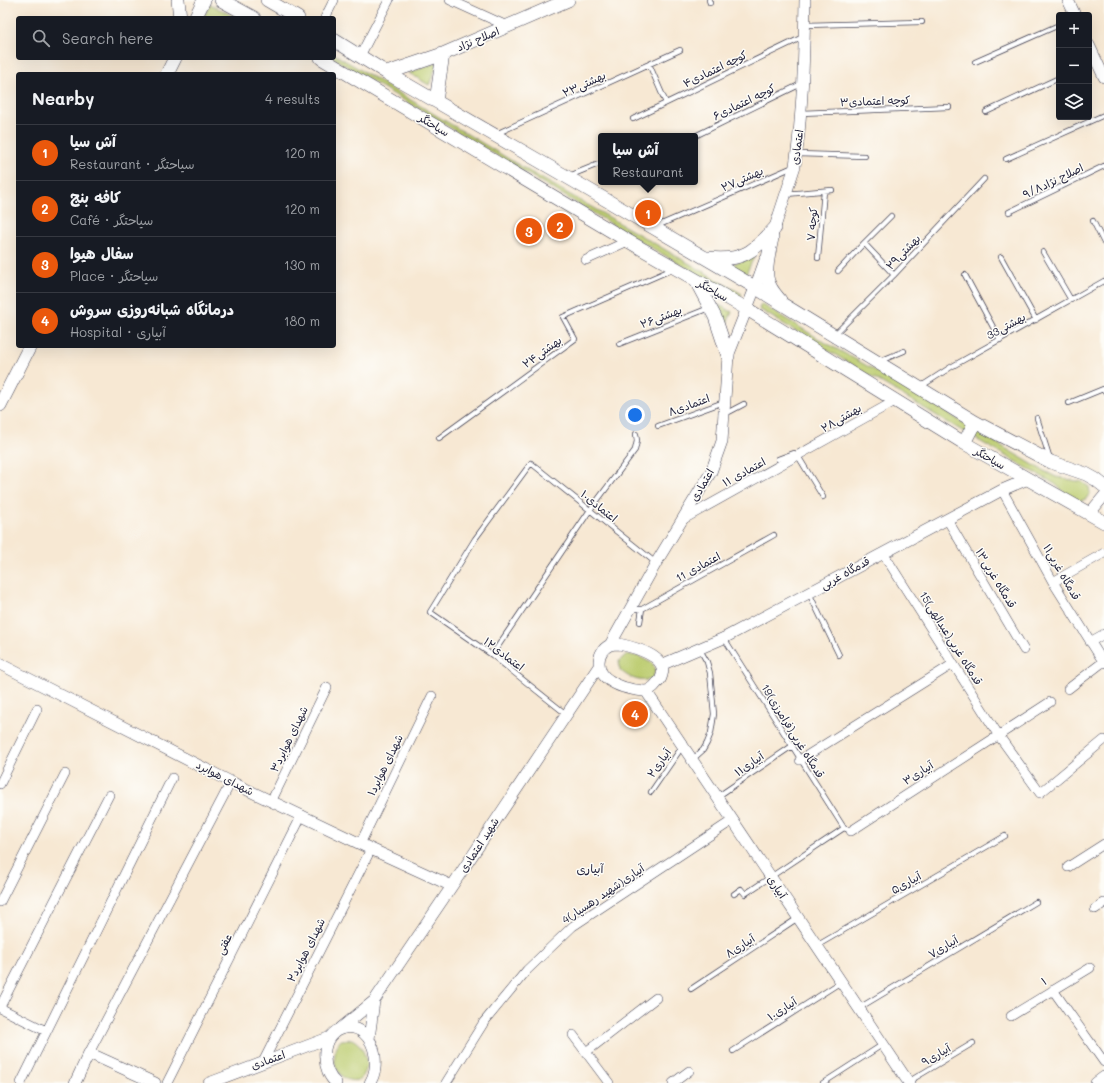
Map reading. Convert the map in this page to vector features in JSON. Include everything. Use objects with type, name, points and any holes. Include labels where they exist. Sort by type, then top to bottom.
[{"type":"main road","points":[[178,0],[180,16]]},
{"type":"main road","points":[[196,16],[204,0]]},
{"type":"main road","points":[[221,0],[250,16]]},
{"type":"main road","name":"اصلاح نژاد","points":[[388,73],[443,54],[568,0]]},
{"type":"main road","points":[[271,1],[295,16]]},
{"type":"main road","name":"سیاحتگر","points":[[336,41],[785,306]]},
{"type":"main road","points":[[436,101],[443,54]]},
{"type":"main road","points":[[168,72],[174,60]]},
{"type":"main road","name":"سیاحتگر","points":[[325,60],[628,241],[747,309],[964,442],[1104,522]]},
{"type":"main road","points":[[705,258],[722,260],[743,256],[759,246],[773,233]]},
{"type":"main road","points":[[773,233],[767,280],[772,290],[785,306],[975,422],[1051,462],[1086,474],[1104,486]]},
{"type":"main road","points":[[696,281],[714,317],[728,356]]},
{"type":"main road","points":[[0,405],[29,348]]},
{"type":"main road","points":[[964,442],[975,422]]},
{"type":"street","points":[[326,16],[334,0]]},
{"type":"street","points":[[360,56],[389,0]]},
{"type":"street","points":[[450,0],[507,26]]},
{"type":"street","name":"اعتمادی","points":[[610,645],[680,521],[711,472],[722,441],[726,402],[728,356],[755,288],[795,166],[801,113],[805,0]]},
{"type":"street","points":[[1068,0],[1074,12]]},
{"type":"street","points":[[1090,48],[1099,66]]},
{"type":"street","points":[[586,260],[628,241]]},
{"type":"street","name":"۲۸بهشتی","points":[[798,456],[895,401]]},
{"type":"street","name":"۱۱ اعتمادی","points":[[680,521],[798,456]]},
{"type":"street","name":"قدمگاه غربی","points":[[662,665],[724,638],[1002,490],[1028,479]]},
{"type":"street","name":"قدمگاه غربی۱۱","points":[[1002,490],[1053,582],[1104,663]]},
{"type":"street","points":[[1089,514],[1104,496]]},
{"type":"street","name":"قدمگاه غربی۱۳","points":[[947,519],[1024,650]]},
{"type":"street","name":"15قدمگاه غربی(عبدالهی)","points":[[883,553],[999,736],[1040,793],[1104,740]]},
{"type":"street","points":[[1053,582],[1104,553]]},
{"type":"street","points":[[1090,642],[1104,634]]},
{"type":"street","points":[[619,644],[639,650],[658,660],[662,665],[660,681],[653,688],[646,691],[622,686],[608,680],[601,673],[599,657],[610,645],[619,644]]},
{"type":"street","points":[[1068,689],[1104,663]]},
{"type":"street","name":"شهدای هوابرد","points":[[0,664],[271,802],[302,815],[360,844],[452,886]]},
{"type":"street","points":[[800,760],[954,664]]},
{"type":"street","name":"شهید اعتمادی","points":[[374,1001],[599,666]]},
{"type":"street","points":[[583,688],[608,680]]},
{"type":"street","name":"۳شهدای هوابرد","points":[[271,802],[328,687]]},
{"type":"street","name":"آبیاری","points":[[646,691],[908,1083]]},
{"type":"street","name":"شهدای هوابرد۱","points":[[360,844],[432,696]]},
{"type":"street","name":"آبیاری۳","points":[[847,829],[999,736],[1050,702]]},
{"type":"street","points":[[0,784],[37,709]]},
{"type":"street","points":[[0,902],[65,774]]},
{"type":"street","points":[[21,1083],[172,778]]},
{"type":"street","points":[[75,1083],[89,1053],[231,782]]},
{"type":"street","points":[[46,1031],[0,1008],[109,795]]},
{"type":"street","name":"عفتی","points":[[167,1083],[302,815]]},
{"type":"street","name":"4آبیاری(شهید رهسپار)","points":[[446,1083],[484,1022],[527,970],[574,926],[733,820]]},
{"type":"street","points":[[1068,867],[1104,844]]},
{"type":"street","name":"شهدای هوابرد۲","points":[[263,1062],[371,849]]},
{"type":"street","points":[[1095,909],[1104,903]]},
{"type":"street","name":"۱","points":[[1011,1016],[1090,968]]},
{"type":"street","points":[[1053,990],[1104,1062]]},
{"type":"street","points":[[586,1052],[656,998]]},
{"type":"street","points":[[369,1039],[374,1001]]},
{"type":"street","name":"اعتمادی","points":[[209,1083],[328,1038],[374,1001]]},
{"type":"street","points":[[341,1028],[353,1028],[364,1034],[369,1039],[373,1048],[374,1080]]},
{"type":"street","points":[[573,1035],[609,1083]]},
{"type":"street","points":[[328,1038],[325,1046],[325,1063],[327,1070],[336,1083]]},
{"type":"street","points":[[89,1053],[155,1083]]},
{"type":"street","points":[[673,1083],[689,1071]]},
{"type":"street","points":[[1096,1083],[1104,1077]]},
{"type":"lane","points":[[804,30],[922,22]]},
{"type":"lane","points":[[975,62],[1056,26]]},
{"type":"lane","name":"کوچه اعتمادی۴","points":[[633,119],[804,30]]},
{"type":"lane","name":"۲۳بهشتی","points":[[495,135],[680,50]]},
{"type":"lane","points":[[649,64],[666,103]]},
{"type":"lane","points":[[986,112],[1056,79]]},
{"type":"lane","name":"کوچه اعتمادی۶","points":[[698,135],[802,84]]},
{"type":"lane","name":"کوچه اعتمادی۳","points":[[801,113],[949,107]]},
{"type":"lane","points":[[1006,159],[1104,115]]},
{"type":"lane","points":[[797,154],[865,156]]},
{"type":"lane","points":[[568,177],[598,164]]},
{"type":"lane","name":"۲۷بهشتی","points":[[653,228],[795,166]]},
{"type":"lane","name":"اصلاح نژاد۹/۸","points":[[1009,212],[1104,166]]},
{"type":"lane","name":"۲۹بهشتی","points":[[833,336],[894,275],[984,179]]},
{"type":"lane","points":[[786,194],[832,190]]},
{"type":"lane","name":"کوچه ۷","points":[[818,258],[824,191]]},
{"type":"lane","points":[[838,271],[891,216]]},
{"type":"lane","points":[[1093,221],[1104,243]]},
{"type":"lane","points":[[864,243],[894,275]]},
{"type":"lane","points":[[1043,252],[1071,300]]},
{"type":"lane","points":[[1002,257],[1036,320]]},
{"type":"lane","name":"۲۴بهشتی","points":[[439,438],[575,338],[563,317],[675,268]]},
{"type":"lane","points":[[965,275],[1000,340]]},
{"type":"lane","name":"33بهشتی","points":[[918,388],[951,367],[1104,281]]},
{"type":"lane","name":"۲۶بهشتی","points":[[619,344],[709,308]]},
{"type":"lane","points":[[876,362],[904,351]]},
{"type":"lane","points":[[1069,403],[1103,390],[1104,391]]},
{"type":"lane","name":"اعتمادی۸","points":[[658,426],[726,402]]},
{"type":"lane","points":[[725,414],[744,404]]},
{"type":"lane","points":[[1037,418],[1051,462]]},
{"type":"lane","points":[[492,655],[590,510],[635,450],[637,441],[636,434]]},
{"type":"lane","points":[[778,459],[822,443]]},
{"type":"lane","points":[[798,456],[823,497]]},
{"type":"lane","name":"اعتمادی۱۰","points":[[430,612],[475,539],[531,463],[656,563]]},
{"type":"lane","name":"11 اعتمادی","points":[[630,609],[642,609],[774,535]]},
{"type":"lane","points":[[809,593],[838,655]]},
{"type":"lane","points":[[640,622],[642,609]]},
{"type":"lane","name":"اعتمادی۱۲","points":[[430,612],[492,655],[566,714]]},
{"type":"lane","name":"19قدمگاه غربی(فرامرزی)","points":[[724,638],[800,760],[847,829]]},
{"type":"lane","points":[[692,760],[703,750],[707,743],[711,733],[714,714],[710,673],[707,662],[699,648]]},
{"type":"lane","name":"آبیاری۲","points":[[651,792],[683,745]]},
{"type":"lane","name":"آبیاری۱۱","points":[[718,797],[792,746]]},
{"type":"lane","name":"آبیاری۳","points":[[734,894],[741,889],[746,894],[847,829]]},
{"type":"lane","name":"آبیاری۵","points":[[817,946],[1004,836]]},
{"type":"lane","name":"آبیاری۷","points":[[859,1008],[1036,902]]},
{"type":"lane","name":"آبیاری۸","points":[[691,989],[798,918]]},
{"type":"lane","name":"آبیاری۱۰","points":[[733,1051],[841,982]]},
{"type":"lane","name":"آبیاری۹","points":[[908,1083],[974,1043]]},
{"type":"lane","points":[[823,1083],[883,1044]]},
{"type":"green space","points":[[210,4],[233,16],[204,16]]},
{"type":"green space","points":[[336,55],[532,173],[742,294],[739,298],[652,248],[336,60]]},
{"type":"green space","points":[[438,62],[429,85],[409,73]]},
{"type":"green space","points":[[754,257],[746,274],[729,265]]},
{"type":"green space","points":[[761,304],[826,343],[916,393],[1042,470],[1056,477],[1082,482],[1089,487],[1090,493],[1086,499],[1079,501],[1070,497],[1055,484],[969,435],[759,309]]},
{"type":"green space","points":[[719,305],[732,312],[725,328]]},
{"type":"green space","points":[[627,654],[640,657],[653,664],[655,672],[652,679],[635,679],[620,670],[619,661]]},
{"type":"green space","points":[[352,1039],[358,1043],[364,1053],[367,1065],[362,1077],[357,1080],[350,1080],[343,1077],[338,1071],[335,1062],[335,1052],[338,1044],[341,1040]]},
{"type":"place","name":"آش سیا","points":[[648,213]]},
{"type":"place","name":"کافه بنج","points":[[560,226]]},
{"type":"place","name":"سفال هیوا","points":[[529,231]]},
{"type":"place","name":"درمانگاه شبانه‌روزی سروش","points":[[635,714]]},
{"type":"district","name":"آبیاری","points":[[590,869]]}]
